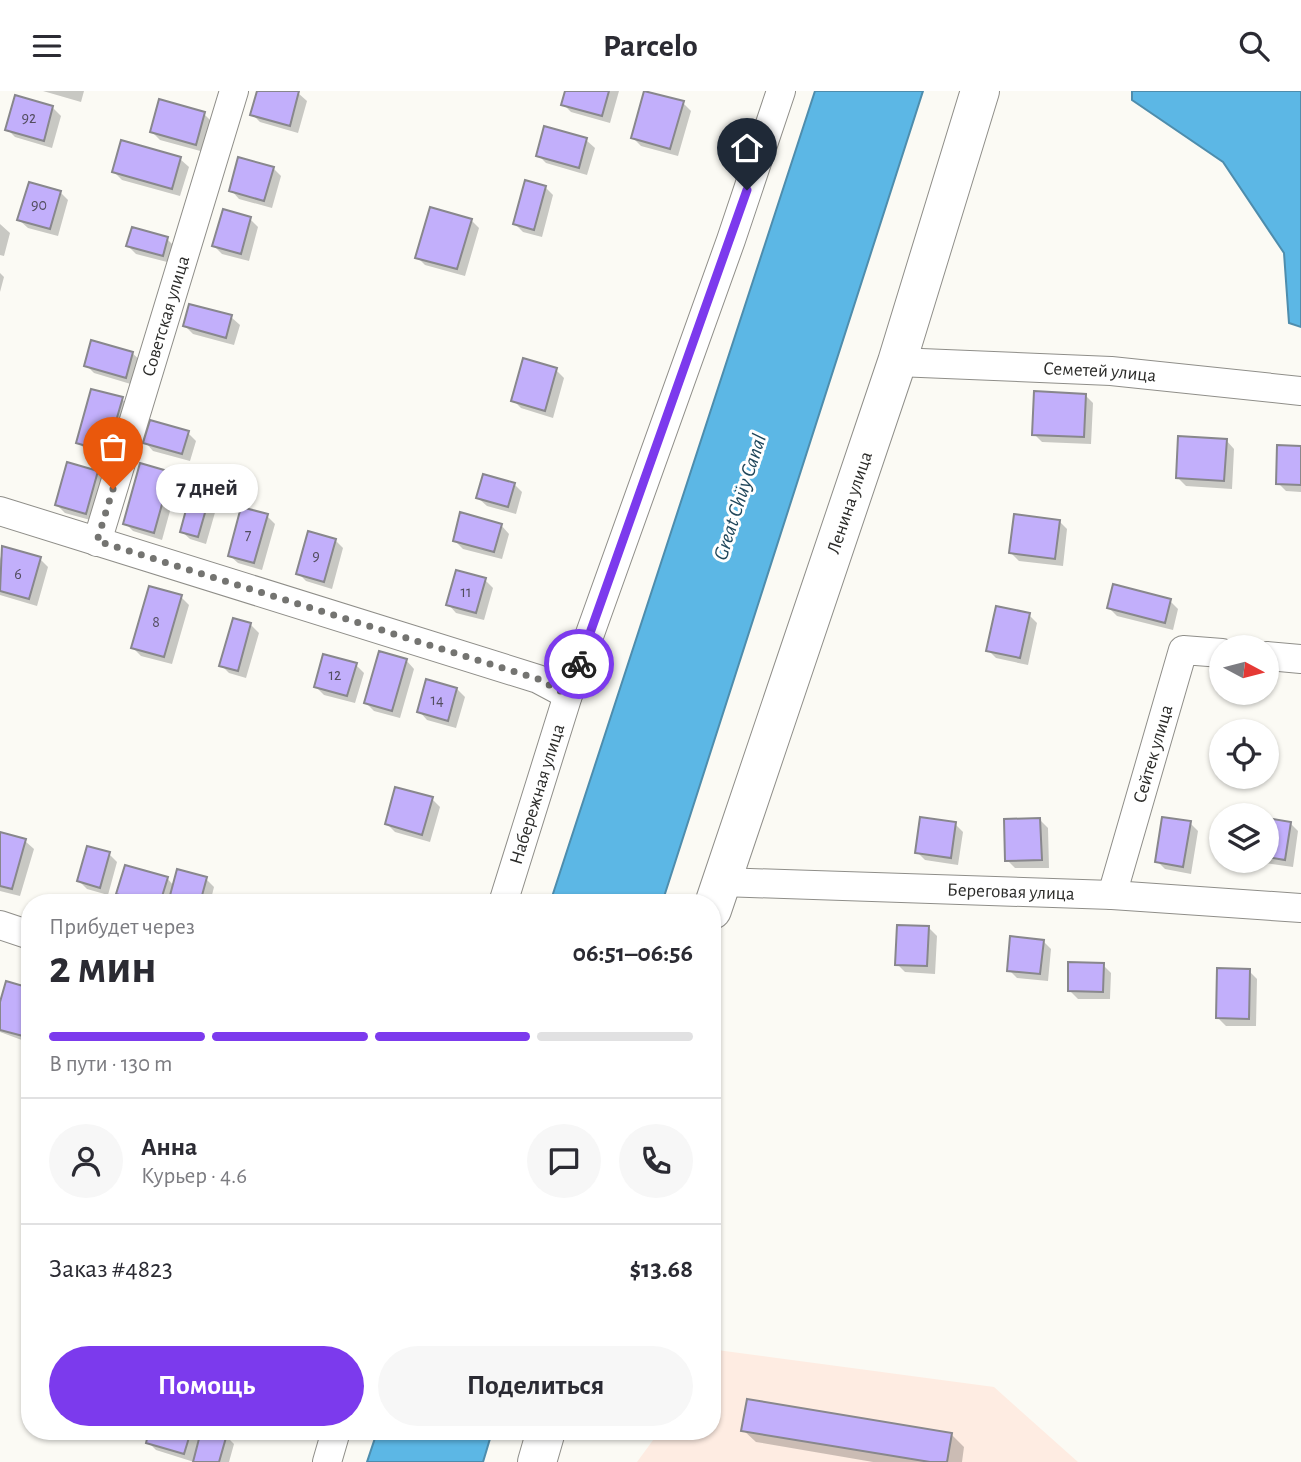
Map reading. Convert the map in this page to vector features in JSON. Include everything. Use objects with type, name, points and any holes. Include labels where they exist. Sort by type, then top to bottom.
[{"type":"street","name":"Советская улица","points":[[97,541],[234,91]]},
{"type":"street","name":"Набережная улица","points":[[506,894],[568,695],[731,240],[781,91]]},
{"type":"street","name":"Ленина улица","points":[[718,894],[897,362],[980,91]]},
{"type":"street","name":"Семетей улица","points":[[897,362],[1111,371],[1301,391]]},
{"type":"street","points":[[0,511],[538,679],[568,695]]},
{"type":"street","name":"Сейтек улица","points":[[1112,895],[1183,650],[1209,652]]},
{"type":"street","points":[[1279,657],[1301,659]]},
{"type":"street","name":"Береговая улица","points":[[721,896],[1112,895],[1301,908]]},
{"type":"street","points":[[0,925],[21,932]]},
{"type":"street","points":[[327,1462],[333,1440]]},
{"type":"street","points":[[537,1462],[544,1440]]},
{"type":"shaded area","points":[[721,1351],[994,1387],[1078,1462],[637,1462],[653,1440],[721,1440]]},
{"type":"water","name":"Great Chüy Canal","points":[[815,91],[923,91],[665,894],[553,894]]},
{"type":"water","points":[[1132,91],[1301,91],[1301,327],[1289,323],[1284,253],[1223,162],[1132,100]]},
{"type":"water","points":[[374,1440],[490,1440],[483,1462],[367,1462]]},
{"type":"building","points":[[257,91],[299,91],[290,126],[250,115]]},
{"type":"building","points":[[565,91],[609,91],[602,116],[561,105]]},
{"type":"building","points":[[644,91],[684,101],[670,149],[631,138]]},
{"type":"building","points":[[15,95],[53,106],[44,141],[5,130]]},
{"type":"building","points":[[159,99],[205,112],[196,145],[150,132]]},
{"type":"building","points":[[544,126],[587,138],[579,168],[536,156]]},
{"type":"building","points":[[121,140],[181,157],[172,189],[112,172]]},
{"type":"building","points":[[238,157],[274,167],[264,201],[229,191]]},
{"type":"building","points":[[525,180],[546,186],[534,230],[513,224]]},
{"type":"building","points":[[29,182],[61,191],[50,229],[17,220]]},
{"type":"building","points":[[430,207],[472,219],[457,269],[415,258]]},
{"type":"building","points":[[223,209],[251,217],[241,254],[212,246]]},
{"type":"building","points":[[132,227],[168,237],[163,256],[126,246]]},
{"type":"building","points":[[189,304],[232,315],[226,338],[183,326]]},
{"type":"building","points":[[91,340],[133,352],[126,378],[84,366]]},
{"type":"building","points":[[523,358],[557,368],[545,411],[511,401]]},
{"type":"building","points":[[91,389],[123,397],[107,452],[76,443]]},
{"type":"building","points":[[1034,391],[1086,394],[1084,437],[1032,435]]},
{"type":"building","points":[[150,420],[189,431],[182,454],[143,443]]},
{"type":"building","points":[[1178,436],[1227,439],[1224,481],[1176,478]]},
{"type":"building","points":[[1277,445],[1301,446],[1301,485],[1276,484]]},
{"type":"building","points":[[67,462],[98,471],[86,514],[55,505]]},
{"type":"building","points":[[140,463],[171,472],[154,533],[123,524]]},
{"type":"building","points":[[196,473],[215,478],[198,537],[180,532]]},
{"type":"building","points":[[483,474],[515,483],[508,507],[476,498]]},
{"type":"building","points":[[241,507],[268,514],[254,563],[228,556]]},
{"type":"building","points":[[460,512],[502,524],[494,552],[453,541]]},
{"type":"building","points":[[1014,514],[1060,520],[1055,559],[1009,553]]},
{"type":"building","points":[[308,531],[336,539],[324,582],[296,574]]},
{"type":"building","points":[[2,546],[41,557],[29,599],[0,591]]},
{"type":"building","points":[[456,570],[486,578],[476,613],[446,605]]},
{"type":"building","points":[[1113,584],[1171,599],[1165,623],[1107,608]]},
{"type":"building","points":[[149,586],[182,595],[164,657],[131,648]]},
{"type":"building","points":[[996,606],[1030,613],[1020,658],[986,651]]},
{"type":"building","points":[[233,618],[251,623],[238,671],[219,666]]},
{"type":"building","points":[[379,651],[407,659],[392,711],[364,703]]},
{"type":"building","points":[[323,654],[357,663],[347,696],[314,687]]},
{"type":"building","points":[[426,679],[457,688],[448,721],[417,712]]},
{"type":"building","points":[[395,787],[433,797],[422,835],[385,824]]},
{"type":"building","points":[[920,817],[956,822],[951,858],[915,853]]},
{"type":"building","points":[[1162,817],[1191,821],[1183,867],[1155,862]]},
{"type":"building","points":[[1040,818],[1042,860],[1005,861],[1004,819]]},
{"type":"building","points":[[1279,820],[1291,822],[1285,860],[1279,859]]},
{"type":"building","points":[[0,832],[26,839],[12,889],[0,886]]},
{"type":"building","points":[[87,846],[110,852],[100,888],[77,881]]},
{"type":"building","points":[[125,865],[168,877],[163,894],[116,894]]},
{"type":"building","points":[[177,869],[207,877],[202,894],[170,894]]},
{"type":"building","points":[[897,925],[929,926],[927,966],[895,965]]},
{"type":"building","points":[[1010,936],[1044,940],[1040,974],[1007,971]]},
{"type":"building","points":[[1068,962],[1104,963],[1103,992],[1068,991]]},
{"type":"building","points":[[1217,968],[1250,969],[1249,1019],[1216,1018]]},
{"type":"building","points":[[6,981],[21,985],[21,1035],[0,1030],[0,1002]]},
{"type":"building","points":[[747,1399],[952,1433],[947,1462],[930,1462],[741,1431]]},
{"type":"building","points":[[147,1440],[188,1440],[184,1454],[146,1443]]},
{"type":"building","points":[[199,1440],[225,1440],[219,1462],[193,1462]]},
{"type":"way so far","points":[[113,489],[97,541],[538,679],[568,695],[579,664]]},
{"type":"place","name":"7 дней","points":[[113,489]]},
{"type":"route","points":[[579,664],[747,190]]}]
